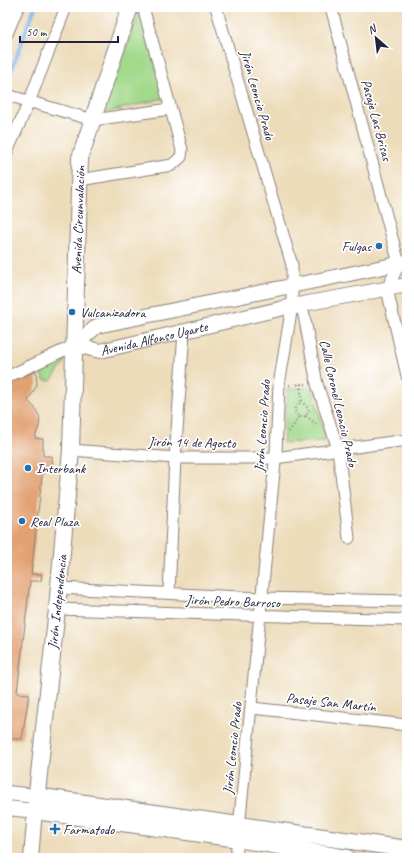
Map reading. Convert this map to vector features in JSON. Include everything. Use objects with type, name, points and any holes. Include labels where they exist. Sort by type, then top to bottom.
[{"type":"main road","name":"Avenida Circunvalación","points":[[75,345],[80,158],[130,7]]},
{"type":"main road","name":"Jirón Independencia","points":[[35,803],[59,588],[71,450],[75,345]]},
{"type":"main road","points":[[35,803],[239,831],[407,849]]},
{"type":"main road","points":[[239,831],[347,858]]},
{"type":"street","points":[[7,34],[18,7]]},
{"type":"street","points":[[7,152],[29,102],[66,7]]},
{"type":"street","points":[[79,180],[172,165],[181,157],[182,150],[143,7]]},
{"type":"street","name":"Jirón Leoncio Prado","points":[[216,7],[292,265],[292,306],[279,385],[275,458],[261,598],[261,617],[236,858]]},
{"type":"street","name":"Pasaje Las Brisas","points":[[331,7],[403,263]]},
{"type":"street","points":[[12,97],[93,120],[170,109]]},
{"type":"street","points":[[403,263],[386,289],[407,376]]},
{"type":"street","name":"Avenida Alfonso Ugarte","points":[[75,345],[97,326],[403,263]]},
{"type":"street","name":"Avenida Alfonso Ugarte","points":[[75,345],[100,351],[292,306],[407,285]]},
{"type":"street","name":"Calle Coronel Leoncio Prado","points":[[292,306],[302,310],[304,315],[316,384],[338,449],[349,538]]},
{"type":"street","points":[[169,593],[175,458],[184,332]]},
{"type":"street","points":[[7,376],[75,345]]},
{"type":"street","name":"Jirón 14 de Agosto","points":[[71,450],[175,458],[275,458],[407,440]]},
{"type":"street","points":[[59,588],[261,598],[407,601]]},
{"type":"street","name":"Jirón Pedro Barroso","points":[[57,609],[261,617],[407,620]]},
{"type":"street","name":"Pasaje San Martín","points":[[252,708],[407,726]]},
{"type":"street","points":[[7,792],[35,803]]},
{"type":"street","points":[[7,808],[35,803]]},
{"type":"street","name":"Jirón Independencia","points":[[31,858],[35,803]]},
{"type":"path","points":[[300,384],[302,402],[309,409],[306,416],[299,417],[294,410],[297,404],[302,402]]},
{"type":"path","points":[[279,385],[316,384]]},
{"type":"green space","points":[[140,12],[168,97],[100,114]]},
{"type":"green space","points":[[64,358],[64,363],[51,381],[44,380],[39,369]]},
{"type":"green space","points":[[312,387],[326,441],[283,443],[288,389]]},
{"type":"building","name":"Real Plaza","points":[[36,371],[37,385],[28,401],[35,408],[40,418],[35,438],[43,439],[43,456],[52,456],[53,468],[43,468],[31,574],[42,574],[41,581],[30,581],[17,693],[29,694],[22,739],[7,739],[7,383]]},
{"type":"waterway","points":[[7,82],[35,7]]},
{"type":"place","name":"Fulgas","points":[[379,246]]},
{"type":"place","name":"Vulcanizadora","points":[[72,312]]},
{"type":"place","name":"Interbank","points":[[28,468]]},
{"type":"place","name":"Real Plaza","points":[[22,521]]},
{"type":"place","name":"Farmatodo","points":[[55,829]]}]
